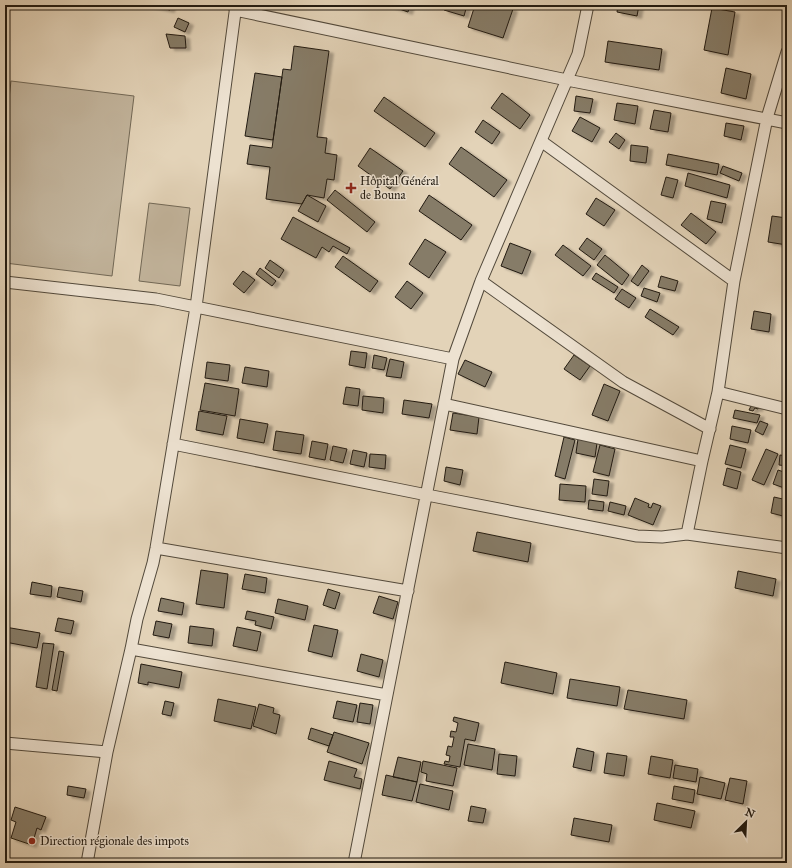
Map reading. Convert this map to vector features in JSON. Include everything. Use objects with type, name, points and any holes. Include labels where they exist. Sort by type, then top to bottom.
[{"type":"street","points":[[354,863],[453,359],[481,281],[578,54],[588,5]]},
{"type":"street","points":[[87,863],[107,752],[137,619],[156,548],[196,307],[236,8],[567,80],[787,123]]},
{"type":"street","points":[[687,534],[718,392],[734,281],[767,118],[787,52]]},
{"type":"street","points":[[541,141],[734,281]]},
{"type":"street","points":[[481,281],[623,382],[710,429]]},
{"type":"street","points":[[5,282],[156,299],[453,359]]},
{"type":"street","points":[[718,392],[787,409]]},
{"type":"street","points":[[444,404],[702,461]]},
{"type":"street","points":[[173,444],[427,496],[637,536],[662,537],[687,534],[787,548]]},
{"type":"street","points":[[156,548],[408,591]]},
{"type":"street","points":[[131,649],[388,695]]},
{"type":"street","points":[[5,743],[107,752]]},
{"type":"shaded area","points":[[11,81],[134,96],[112,276],[5,263],[5,134]]},
{"type":"shaded area","points":[[149,203],[190,208],[180,286],[139,281]]},
{"type":"building","points":[[147,5],[171,5],[170,10]]},
{"type":"building","points":[[388,5],[410,5],[408,12]]},
{"type":"building","points":[[446,5],[467,5],[464,16],[444,10]]},
{"type":"building","points":[[475,5],[500,5],[513,9],[503,38],[468,27]]},
{"type":"building","points":[[618,5],[639,5],[637,16],[617,12]]},
{"type":"building","points":[[710,5],[728,5],[727,10]]},
{"type":"building","points":[[712,8],[735,12],[728,55],[704,50]]},
{"type":"building","points":[[178,18],[189,23],[185,32],[174,27]]},
{"type":"building","points":[[166,34],[185,36],[186,48],[170,48]]},
{"type":"building","points":[[608,41],[662,49],[659,70],[605,62]]},
{"type":"building","points":[[294,46],[329,51],[317,137],[327,138],[325,153],[337,155],[334,180],[327,179],[324,198],[307,195],[302,204],[266,199],[270,167],[247,164],[250,145],[272,148],[283,69],[291,70]]},
{"type":"building","points":[[726,68],[751,74],[746,99],[721,93]]},
{"type":"building","points":[[255,73],[282,77],[273,140],[245,136]]},
{"type":"building","points":[[502,93],[530,115],[520,129],[491,108]]},
{"type":"building","points":[[576,96],[593,99],[590,113],[574,111]]},
{"type":"building","points":[[384,97],[435,133],[425,147],[374,111]]},
{"type":"building","points":[[617,103],[638,106],[635,124],[614,120]]},
{"type":"building","points":[[654,110],[671,113],[668,132],[650,129]]},
{"type":"building","points":[[580,117],[600,128],[592,142],[572,131]]},
{"type":"building","points":[[483,120],[500,132],[492,144],[475,132]]},
{"type":"building","points":[[726,123],[744,126],[741,140],[724,136]]},
{"type":"building","points":[[616,133],[625,140],[619,149],[609,142]]},
{"type":"building","points":[[631,145],[648,147],[646,163],[630,161]]},
{"type":"building","points":[[461,147],[507,180],[494,197],[449,164]]},
{"type":"building","points":[[370,148],[403,171],[390,189],[358,166]]},
{"type":"building","points":[[668,154],[719,164],[717,175],[666,165]]},
{"type":"building","points":[[723,166],[742,173],[739,181],[720,173]]},
{"type":"building","points":[[688,173],[730,185],[727,198],[685,186]]},
{"type":"building","points":[[666,177],[678,180],[673,198],[661,195]]},
{"type":"building","points":[[335,190],[375,222],[367,232],[327,200]]},
{"type":"building","points":[[307,195],[326,206],[318,222],[298,211]]},
{"type":"building","points":[[429,195],[472,225],[461,240],[419,211]]},
{"type":"building","points":[[596,198],[615,210],[604,226],[586,214]]},
{"type":"building","points":[[711,201],[726,204],[722,223],[707,219]]},
{"type":"building","points":[[691,213],[716,232],[706,244],[681,225]]},
{"type":"building","points":[[772,216],[787,218],[787,245],[768,242]]},
{"type":"building","points":[[293,217],[350,248],[347,254],[333,246],[329,252],[322,247],[316,258],[281,239]]},
{"type":"building","points":[[587,238],[602,249],[594,260],[579,249]]},
{"type":"building","points":[[425,239],[446,252],[429,278],[409,264]]},
{"type":"building","points":[[510,243],[531,251],[522,274],[501,266]]},
{"type":"building","points":[[563,245],[591,266],[583,276],[555,255]]},
{"type":"building","points":[[605,255],[629,275],[622,285],[597,265]]},
{"type":"building","points":[[343,256],[378,281],[370,292],[335,267]]},
{"type":"building","points":[[270,260],[284,270],[279,278],[265,268]]},
{"type":"building","points":[[642,265],[649,271],[638,286],[631,281]]},
{"type":"building","points":[[260,268],[276,281],[272,286],[256,274]]},
{"type":"building","points":[[243,271],[255,280],[244,293],[233,284]]},
{"type":"building","points":[[596,273],[618,287],[614,293],[592,279]]},
{"type":"building","points":[[661,276],[678,281],[675,291],[658,287]]},
{"type":"building","points":[[407,281],[423,293],[411,309],[395,297]]},
{"type":"building","points":[[644,288],[660,293],[657,302],[641,296]]},
{"type":"building","points":[[622,289],[636,298],[629,308],[615,299]]},
{"type":"building","points":[[650,309],[679,327],[673,335],[645,317]]},
{"type":"building","points":[[754,311],[771,314],[769,332],[751,329]]},
{"type":"building","points":[[787,337],[787,350],[784,349]]},
{"type":"building","points":[[351,351],[367,353],[365,368],[349,365]]},
{"type":"building","points":[[374,355],[387,358],[384,370],[372,368]]},
{"type":"building","points":[[574,355],[590,366],[580,380],[564,369]]},
{"type":"building","points":[[390,359],[404,362],[401,378],[386,376]]},
{"type":"building","points":[[465,360],[492,372],[485,387],[458,374]]},
{"type":"building","points":[[207,362],[230,365],[228,381],[205,378]]},
{"type":"building","points":[[245,367],[269,371],[267,387],[242,383]]},
{"type":"building","points":[[205,383],[239,389],[235,416],[200,410]]},
{"type":"building","points":[[604,384],[620,391],[608,421],[592,415]]},
{"type":"building","points":[[346,387],[360,389],[358,406],[343,404]]},
{"type":"building","points":[[363,396],[384,398],[383,413],[362,410]]},
{"type":"building","points":[[404,400],[432,404],[429,418],[402,414]]},
{"type":"building","points":[[753,402],[759,405],[758,409],[755,408],[753,411],[749,410]]},
{"type":"building","points":[[735,410],[760,415],[757,423],[733,418]]},
{"type":"building","points":[[199,411],[227,416],[223,435],[196,430]]},
{"type":"building","points":[[453,413],[479,417],[477,434],[450,430]]},
{"type":"building","points":[[240,419],[268,424],[264,443],[237,438]]},
{"type":"building","points":[[787,420],[787,443],[784,443]]},
{"type":"building","points":[[760,421],[768,424],[763,435],[755,431]]},
{"type":"building","points":[[732,426],[751,430],[748,443],[730,439]]},
{"type":"building","points":[[276,431],[304,435],[301,454],[273,450]]},
{"type":"building","points":[[564,437],[575,440],[565,479],[555,476]]},
{"type":"building","points":[[578,439],[597,443],[595,457],[576,453]]},
{"type":"building","points":[[312,441],[328,444],[325,460],[309,457]]},
{"type":"building","points":[[600,445],[615,449],[609,476],[593,472]]},
{"type":"building","points":[[730,445],[746,449],[741,468],[725,464]]},
{"type":"building","points":[[333,446],[347,449],[343,463],[330,460]]},
{"type":"building","points":[[766,449],[778,454],[764,485],[752,480]]},
{"type":"building","points":[[353,450],[367,453],[364,467],[350,464]]},
{"type":"building","points":[[370,454],[386,455],[385,469],[369,467]]},
{"type":"building","points":[[780,455],[787,456],[787,466],[779,465]]},
{"type":"building","points":[[446,467],[463,470],[460,485],[444,481]]},
{"type":"building","points":[[727,468],[741,472],[737,489],[723,485]]},
{"type":"building","points":[[778,470],[787,473],[787,489],[773,484]]},
{"type":"building","points":[[594,479],[609,481],[607,496],[592,494]]},
{"type":"building","points":[[560,484],[586,486],[585,502],[559,500]]},
{"type":"building","points":[[774,497],[787,500],[787,517],[771,513]]},
{"type":"building","points":[[635,498],[649,504],[648,507],[651,508],[653,503],[661,506],[653,525],[628,515]]},
{"type":"building","points":[[589,500],[604,502],[603,511],[588,509]]},
{"type":"building","points":[[610,502],[626,506],[624,515],[608,511]]},
{"type":"building","points":[[477,532],[531,543],[528,562],[473,551]]},
{"type":"building","points":[[201,570],[228,574],[224,608],[196,604]]},
{"type":"building","points":[[738,571],[776,579],[773,596],[735,588]]},
{"type":"building","points":[[245,574],[267,578],[265,593],[242,589]]},
{"type":"building","points":[[32,582],[52,586],[51,597],[30,594]]},
{"type":"building","points":[[59,587],[83,591],[81,602],[57,597]]},
{"type":"building","points":[[328,589],[340,593],[335,609],[323,605]]},
{"type":"building","points":[[379,596],[398,602],[393,619],[373,613]]},
{"type":"building","points":[[161,598],[184,603],[182,615],[158,611]]},
{"type":"building","points":[[278,599],[308,606],[305,620],[275,613]]},
{"type":"building","points":[[247,611],[274,617],[271,629],[255,625],[256,621],[245,619]]},
{"type":"building","points":[[58,618],[74,621],[71,634],[55,631]]},
{"type":"building","points":[[156,621],[172,624],[169,638],[153,635]]},
{"type":"building","points":[[314,625],[338,630],[332,657],[308,651]]},
{"type":"building","points":[[190,626],[214,629],[212,646],[188,643]]},
{"type":"building","points":[[5,627],[40,633],[37,648],[5,642]]},
{"type":"building","points":[[237,627],[261,632],[257,651],[233,646]]},
{"type":"building","points":[[43,643],[54,644],[47,689],[36,687]]},
{"type":"building","points":[[59,651],[64,652],[57,691],[52,690]]},
{"type":"building","points":[[361,654],[383,660],[379,677],[357,671]]},
{"type":"building","points":[[505,662],[557,673],[553,694],[501,683]]},
{"type":"building","points":[[141,664],[182,672],[179,688],[148,682],[148,685],[138,683]]},
{"type":"building","points":[[570,679],[620,687],[617,706],[567,698]]},
{"type":"building","points":[[628,690],[687,700],[684,719],[624,709]]},
{"type":"building","points":[[218,699],[256,707],[251,729],[214,721]]},
{"type":"building","points":[[165,701],[174,703],[171,716],[162,714]]},
{"type":"building","points":[[337,701],[357,705],[353,722],[333,718]]},
{"type":"building","points":[[360,703],[373,705],[370,724],[357,722]]},
{"type":"building","points":[[259,704],[274,708],[273,713],[280,715],[276,734],[253,726]]},
{"type":"building","points":[[454,717],[479,723],[475,741],[465,739],[460,767],[444,764],[445,761],[449,762],[450,756],[446,755],[448,746],[452,747],[454,737],[450,737],[451,731],[456,732],[458,723],[453,721]]},
{"type":"building","points":[[311,728],[333,735],[329,746],[308,739]]},
{"type":"building","points":[[334,732],[369,743],[362,764],[327,752]]},
{"type":"building","points":[[468,744],[495,749],[492,770],[464,765]]},
{"type":"building","points":[[577,748],[594,752],[591,771],[573,767]]},
{"type":"building","points":[[607,753],[627,756],[624,776],[604,773]]},
{"type":"building","points":[[499,754],[517,756],[515,776],[497,774]]},
{"type":"building","points":[[651,756],[673,760],[670,778],[648,774]]},
{"type":"building","points":[[398,757],[421,762],[417,782],[393,777]]},
{"type":"building","points":[[329,761],[357,769],[354,777],[362,779],[360,789],[324,780]]},
{"type":"building","points":[[423,761],[457,768],[453,786],[426,781],[427,774],[421,772]]},
{"type":"building","points":[[675,765],[698,769],[696,782],[673,778]]},
{"type":"building","points":[[386,775],[417,782],[412,801],[382,795]]},
{"type":"building","points":[[700,777],[725,783],[721,799],[697,794]]},
{"type":"building","points":[[730,778],[747,781],[743,804],[725,800]]},
{"type":"building","points":[[420,784],[453,791],[449,810],[416,802]]},
{"type":"building","points":[[68,786],[86,789],[84,798],[67,795]]},
{"type":"building","points":[[674,786],[695,790],[693,803],[672,799]]},
{"type":"building","points":[[657,803],[695,811],[691,828],[654,820]]},
{"type":"building","points":[[471,806],[486,809],[483,823],[468,821]]},
{"type":"building","points":[[15,807],[46,817],[41,830],[37,828],[32,845],[11,838],[16,822],[11,820]]},
{"type":"building","points":[[574,818],[612,825],[609,842],[571,835]]},
{"type":"place","name":"Hôpital Général de Bouna","points":[[351,188]]},
{"type":"place","name":"Direction régionale des impots","points":[[32,841]]}]
